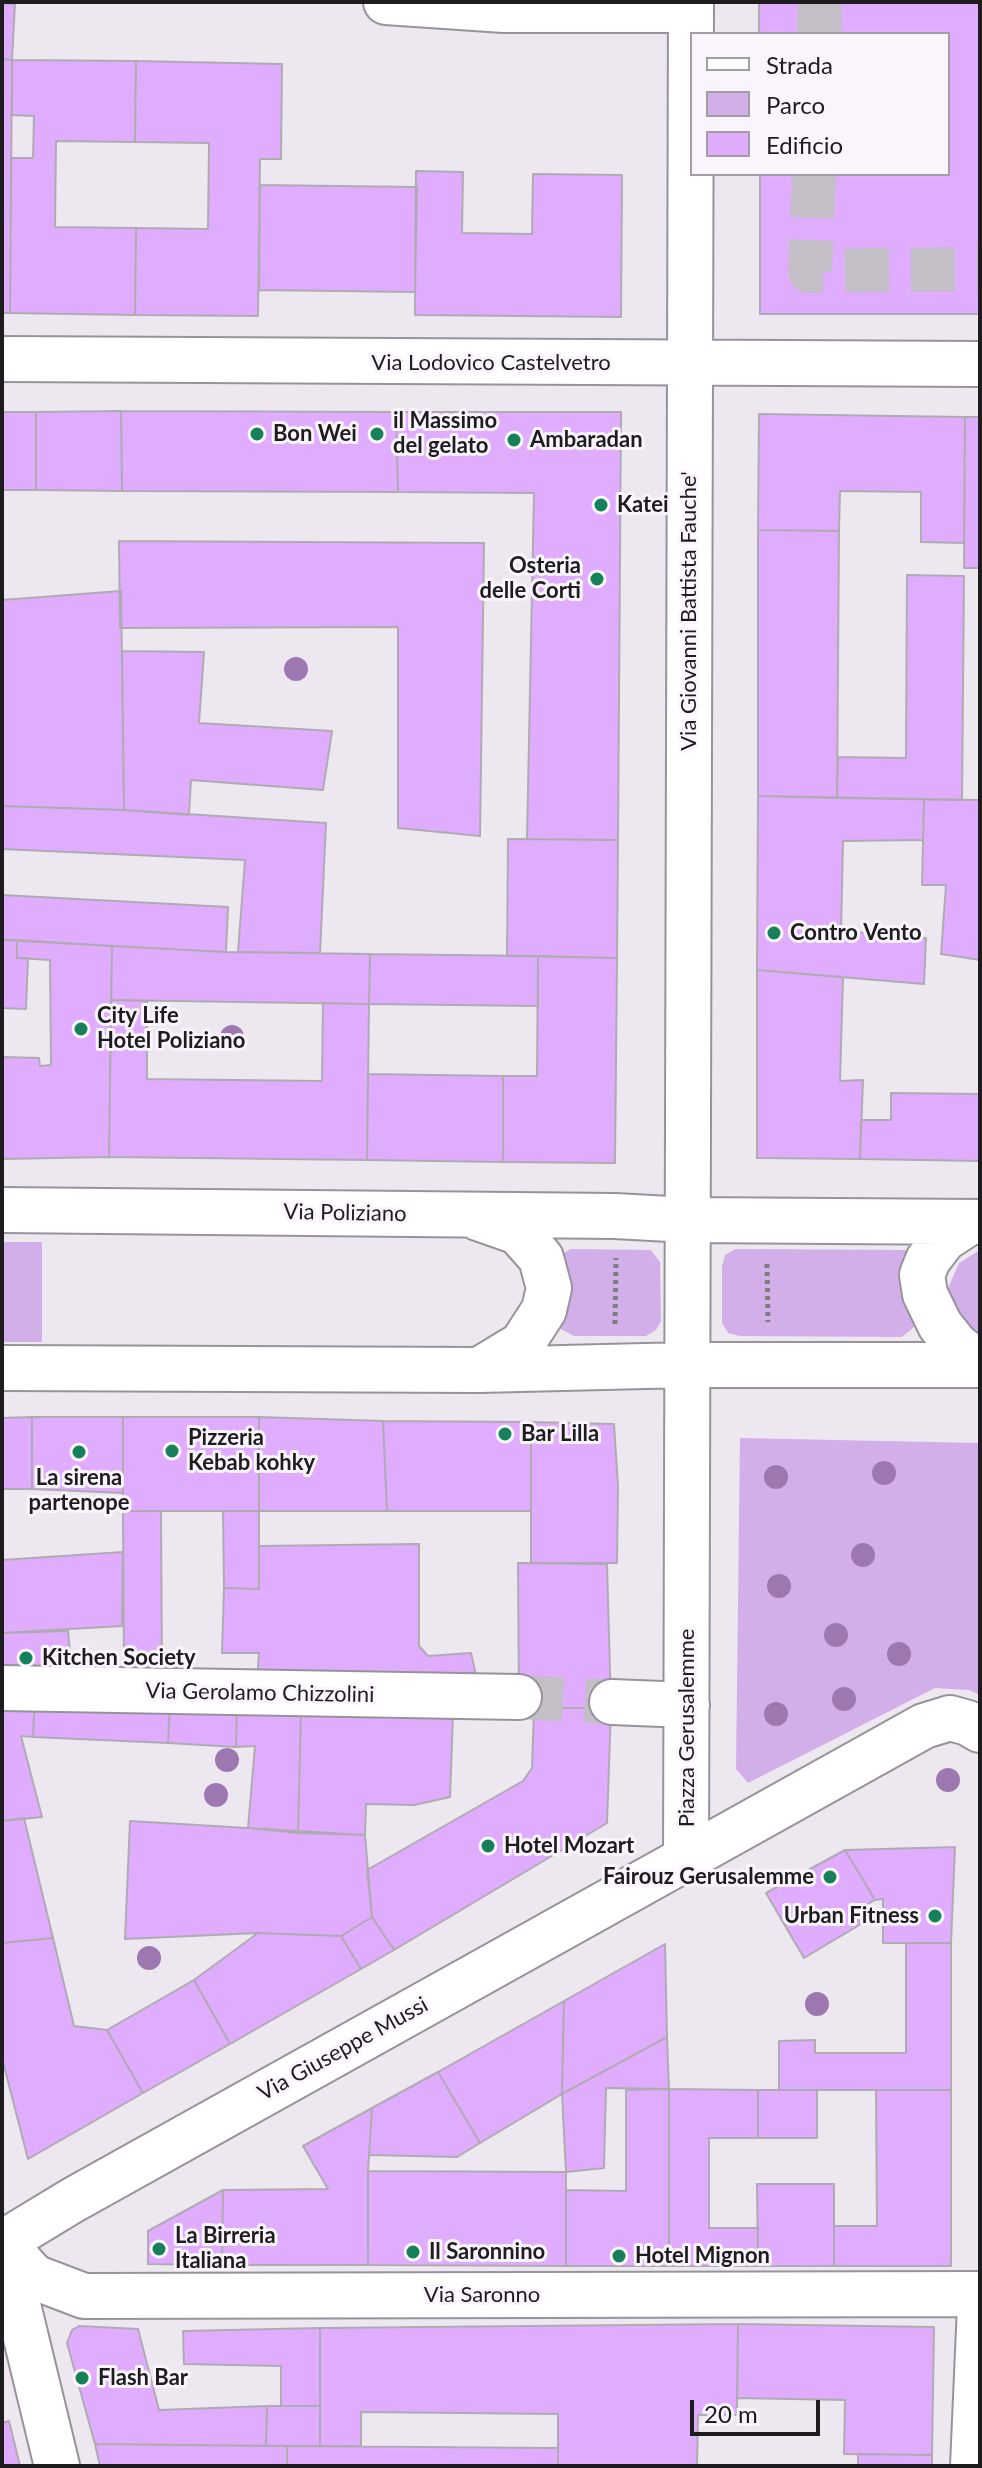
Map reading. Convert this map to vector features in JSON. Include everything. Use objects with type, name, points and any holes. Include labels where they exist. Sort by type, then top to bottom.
[{"type":"street","points":[[386,2],[504,10],[691,6]]},
{"type":"street","name":"Via Giovanni Battista Fauche'","points":[[691,6],[691,32]]},
{"type":"street","name":"Via Giovanni Battista Fauche'","points":[[688,1220],[691,176]]},
{"type":"street","name":"Via Lodovico Castelvetro","points":[[2,359],[980,364]]},
{"type":"street","name":"Via Poliziano","points":[[2,1210],[615,1216],[688,1220]]},
{"type":"street","points":[[468,1215],[518,1232],[541,1258],[549,1288],[544,1310],[522,1344],[479,1370]]},
{"type":"street","points":[[688,1220],[975,1222]]},
{"type":"street","name":"Piazza Gerusalemme","points":[[688,1220],[686,1857],[924,1726],[950,1718],[980,1730]]},
{"type":"street","points":[[975,1222],[944,1239],[928,1260],[922,1275],[925,1294],[940,1325],[956,1345],[980,1364]]},
{"type":"street","points":[[2,1368],[479,1370],[687,1365],[980,1364]]},
{"type":"street","name":"Via Gerolamo Chizzolini","points":[[2,1688],[519,1697]]},
{"type":"street","points":[[612,1702],[687,1705]]},
{"type":"street","name":"Via Giuseppe Mussi","points":[[2,2242],[686,1857]]},
{"type":"street","points":[[2,2242],[57,2466]]},
{"type":"street","name":"Via Saronno","points":[[2,2242],[34,2277],[84,2296],[980,2294]]},
{"type":"street","points":[[973,2466],[980,2306]]},
{"type":"path","points":[[615,1333],[616,1247]]},
{"type":"path","points":[[767,1262],[768,1336]]},
{"type":"green space","points":[[2,1242],[42,1242],[42,1342],[2,1342]]},
{"type":"green space","points":[[571,1249],[651,1250],[660,1262],[661,1321],[656,1330],[646,1336],[574,1336],[559,1328],[560,1255]]},
{"type":"green space","points":[[736,1249],[906,1250],[910,1253],[914,1327],[902,1337],[740,1336],[728,1333],[722,1323],[722,1266],[725,1255]]},
{"type":"green space","points":[[980,1250],[980,1335],[969,1330],[949,1299],[949,1286],[959,1263]]},
{"type":"green space","points":[[740,1438],[980,1443],[980,1695],[969,1690],[935,1688],[748,1783],[736,1769]]},
{"type":"building","points":[[759,2],[980,2],[980,314],[760,314],[760,176],[950,176],[950,32],[759,32]]},
{"type":"building","points":[[2,3],[15,4],[12,60],[2,59]]},
{"type":"building","points":[[2,59],[12,60],[10,313],[2,313]]},
{"type":"building","points":[[12,60],[136,61],[135,142],[56,141],[55,227],[136,228],[135,315],[10,313],[11,158],[33,158],[34,116],[12,115]]},
{"type":"building","points":[[136,61],[282,64],[281,159],[260,159],[258,316],[135,315],[136,228],[208,229],[209,143],[135,142]]},
{"type":"building","points":[[416,171],[463,172],[462,233],[532,234],[533,174],[622,175],[621,317],[415,315]]},
{"type":"building","points":[[260,185],[417,187],[415,292],[259,290]]},
{"type":"building","points":[[121,411],[396,412],[398,492],[122,491]]},
{"type":"building","points":[[121,411],[122,491],[36,490],[36,412]]},
{"type":"building","points":[[2,412],[36,412],[36,490],[2,490]]},
{"type":"building","points":[[396,412],[621,412],[618,840],[527,839],[534,493],[398,492]]},
{"type":"building","points":[[759,414],[965,417],[964,543],[921,542],[921,492],[840,491],[839,531],[758,530]]},
{"type":"building","points":[[965,417],[980,417],[980,568],[964,568]]},
{"type":"building","points":[[758,530],[839,531],[837,798],[758,796]]},
{"type":"building","points":[[119,541],[484,543],[480,836],[398,828],[398,627],[120,628]]},
{"type":"building","points":[[907,575],[964,576],[962,800],[837,798],[838,757],[906,758]]},
{"type":"building","points":[[121,591],[124,810],[2,806],[2,600]]},
{"type":"building","points":[[122,651],[204,652],[199,723],[332,731],[323,790],[191,780],[189,815],[124,810]]},
{"type":"building","points":[[758,796],[924,799],[923,840],[843,841],[841,931],[926,938],[924,984],[757,970]]},
{"type":"building","points":[[924,799],[980,800],[980,960],[941,954],[946,885],[922,885]]},
{"type":"building","points":[[2,806],[326,823],[320,953],[238,952],[245,860],[2,849]]},
{"type":"building","points":[[508,839],[618,840],[617,958],[507,956]]},
{"type":"building","points":[[2,895],[228,907],[226,952],[2,940]]},
{"type":"building","points":[[2,940],[17,940],[17,958],[28,958],[26,1009],[2,1008]]},
{"type":"building","name":"City Life Hotel Poliziano","points":[[17,940],[112,946],[109,1157],[2,1159],[2,1057],[39,1058],[40,1066],[51,1065],[50,960],[17,958]]},
{"type":"building","points":[[112,946],[226,952],[370,954],[369,1004],[111,1000]]},
{"type":"building","points":[[370,954],[538,956],[538,1006],[369,1004]]},
{"type":"building","points":[[538,956],[617,958],[615,1163],[503,1162],[503,1076],[537,1076]]},
{"type":"building","points":[[757,970],[843,977],[840,1081],[863,1080],[860,1159],[757,1158]]},
{"type":"building","points":[[111,1000],[147,1001],[147,1079],[322,1081],[323,1003],[369,1004],[367,1160],[109,1157]]},
{"type":"building","points":[[368,1074],[503,1076],[503,1162],[367,1160]]},
{"type":"building","points":[[891,1093],[980,1094],[980,1161],[860,1159],[861,1120],[891,1120]]},
{"type":"building","points":[[32,1417],[123,1417],[123,1493],[32,1489]]},
{"type":"building","points":[[32,1417],[32,1489],[2,1489],[2,1418]]},
{"type":"building","points":[[123,1417],[259,1417],[259,1511],[123,1511]]},
{"type":"building","points":[[259,1417],[383,1421],[387,1511],[259,1511]]},
{"type":"building","points":[[383,1421],[531,1422],[531,1511],[387,1511]]},
{"type":"building","points":[[531,1422],[614,1424],[618,1486],[617,1563],[531,1563]]},
{"type":"building","points":[[123,1511],[161,1511],[162,1677],[124,1677]]},
{"type":"building","points":[[223,1511],[259,1511],[259,1589],[224,1588]]},
{"type":"building","points":[[419,1544],[419,1646],[428,1656],[471,1653],[479,1688],[257,1681],[259,1653],[222,1653],[224,1588],[259,1589],[259,1546]]},
{"type":"building","points":[[123,1552],[122,1626],[2,1633],[2,1560]]},
{"type":"building","points":[[518,1563],[607,1564],[611,1708],[519,1708]]},
{"type":"building","points":[[68,1631],[72,1673],[2,1671],[2,1633]]},
{"type":"building","points":[[2,1698],[35,1698],[33,1737],[21,1736],[42,1817],[2,1821]]},
{"type":"building","points":[[35,1698],[170,1704],[168,1743],[33,1737]]},
{"type":"building","points":[[170,1704],[237,1707],[236,1747],[168,1743]]},
{"type":"building","points":[[237,1707],[301,1710],[298,1833],[248,1828],[255,1746],[236,1747]]},
{"type":"building","name":"Hotel Mozart","points":[[534,1708],[611,1708],[607,1823],[394,1950],[372,1917],[367,1870],[523,1781],[532,1768]]},
{"type":"building","points":[[301,1710],[453,1715],[450,1797],[414,1805],[366,1804],[365,1835],[298,1833]]},
{"type":"building","points":[[24,1818],[53,1938],[2,1943],[2,1821]]},
{"type":"building","points":[[130,1821],[365,1835],[372,1917],[341,1936],[258,1933],[125,1939]]},
{"type":"building","points":[[955,1847],[951,1943],[883,1943],[883,1899],[875,1900],[845,1850]]},
{"type":"building","points":[[845,1850],[875,1900],[854,1912],[861,1924],[804,1958],[766,1893]]},
{"type":"building","points":[[372,1917],[394,1950],[361,1969],[341,1936]]},
{"type":"building","points":[[258,1933],[341,1936],[361,1969],[230,2044],[194,1980]]},
{"type":"building","points":[[53,1938],[74,2026],[107,2030],[143,2093],[28,2159],[2,2058],[2,1943]]},
{"type":"building","points":[[906,1943],[951,1943],[951,2090],[779,2090],[779,2041],[815,2040],[815,2053],[906,2053]]},
{"type":"building","points":[[665,1944],[667,2037],[562,2094],[564,2001]]},
{"type":"building","points":[[194,1980],[230,2044],[143,2093],[107,2030]]},
{"type":"building","points":[[564,2001],[562,2094],[480,2143],[438,2072]]},
{"type":"building","points":[[667,2037],[669,2089],[606,2088],[604,2168],[566,2172],[562,2094]]},
{"type":"building","points":[[438,2072],[480,2143],[457,2157],[369,2155],[372,2108]]},
{"type":"building","points":[[669,2089],[758,2090],[758,2138],[709,2138],[709,2228],[758,2228],[758,2266],[669,2266]]},
{"type":"building","points":[[669,2089],[669,2266],[566,2266],[566,2190],[626,2191],[626,2090]]},
{"type":"building","points":[[758,2090],[817,2090],[817,2138],[758,2138]]},
{"type":"building","points":[[876,2090],[951,2090],[951,2266],[834,2266],[834,2226],[877,2226]]},
{"type":"building","points":[[372,2108],[368,2265],[222,2265],[223,2190],[328,2189],[303,2146]]},
{"type":"building","points":[[368,2171],[566,2172],[566,2266],[368,2265]]},
{"type":"building","points":[[757,2184],[834,2184],[834,2266],[758,2266]]},
{"type":"building","points":[[223,2190],[222,2265],[148,2264],[148,2231]]},
{"type":"building","points":[[738,2324],[934,2327],[932,2455],[844,2454],[845,2400],[737,2398]]},
{"type":"building","points":[[738,2324],[737,2415],[698,2415],[697,2466],[558,2466],[558,2414],[361,2412],[361,2446],[320,2446],[320,2328]]},
{"type":"building","points":[[79,2326],[138,2329],[159,2410],[267,2406],[266,2446],[95,2444],[67,2343],[72,2330]]},
{"type":"building","points":[[320,2328],[320,2406],[281,2406],[281,2366],[184,2364],[183,2331]]},
{"type":"building","points":[[267,2406],[320,2406],[320,2446],[266,2446]]},
{"type":"building","points":[[9,2421],[20,2466],[2,2466],[2,2423]]},
{"type":"building","points":[[95,2444],[287,2446],[287,2466],[100,2466]]},
{"type":"building","points":[[287,2446],[558,2448],[558,2466],[287,2466]]},
{"type":"building","points":[[858,2454],[932,2455],[932,2466],[858,2466]]},
{"type":"tunnel","points":[[819,32],[820,2]]},
{"type":"tunnel","points":[[814,176],[810,271],[980,269]]},
{"type":"tunnel","points":[[519,1697],[612,1702]]},
{"type":"place","name":"Bon Wei","points":[[257,434]]},
{"type":"place","name":"il Massimo del gelato","points":[[377,434]]},
{"type":"place","name":"Ambaradan","points":[[514,440]]},
{"type":"place","name":"Katei","points":[[601,505]]},
{"type":"place","name":"Osteria delle Corti","points":[[597,579]]},
{"type":"place","name":"Contro Vento","points":[[774,933]]},
{"type":"place","name":"City Life Hotel Poliziano","points":[[81,1029]]},
{"type":"place","name":"Bar Lilla","points":[[505,1434]]},
{"type":"place","name":"Pizzeria Kebab kohky","points":[[172,1451]]},
{"type":"place","name":"La sirena partenope","points":[[79,1452]]},
{"type":"place","name":"Kitchen Society","points":[[26,1658]]},
{"type":"place","name":"Hotel Mozart","points":[[488,1846]]},
{"type":"place","name":"Fairouz Gerusalemme","points":[[830,1877]]},
{"type":"place","name":"Urban Fitness","points":[[935,1916]]},
{"type":"place","name":"La Birreria Italiana","points":[[159,2249]]},
{"type":"place","name":"Il Saronnino","points":[[413,2252]]},
{"type":"place","name":"Hotel Mignon","points":[[619,2256]]},
{"type":"place","name":"Flash Bar","points":[[82,2378]]}]
